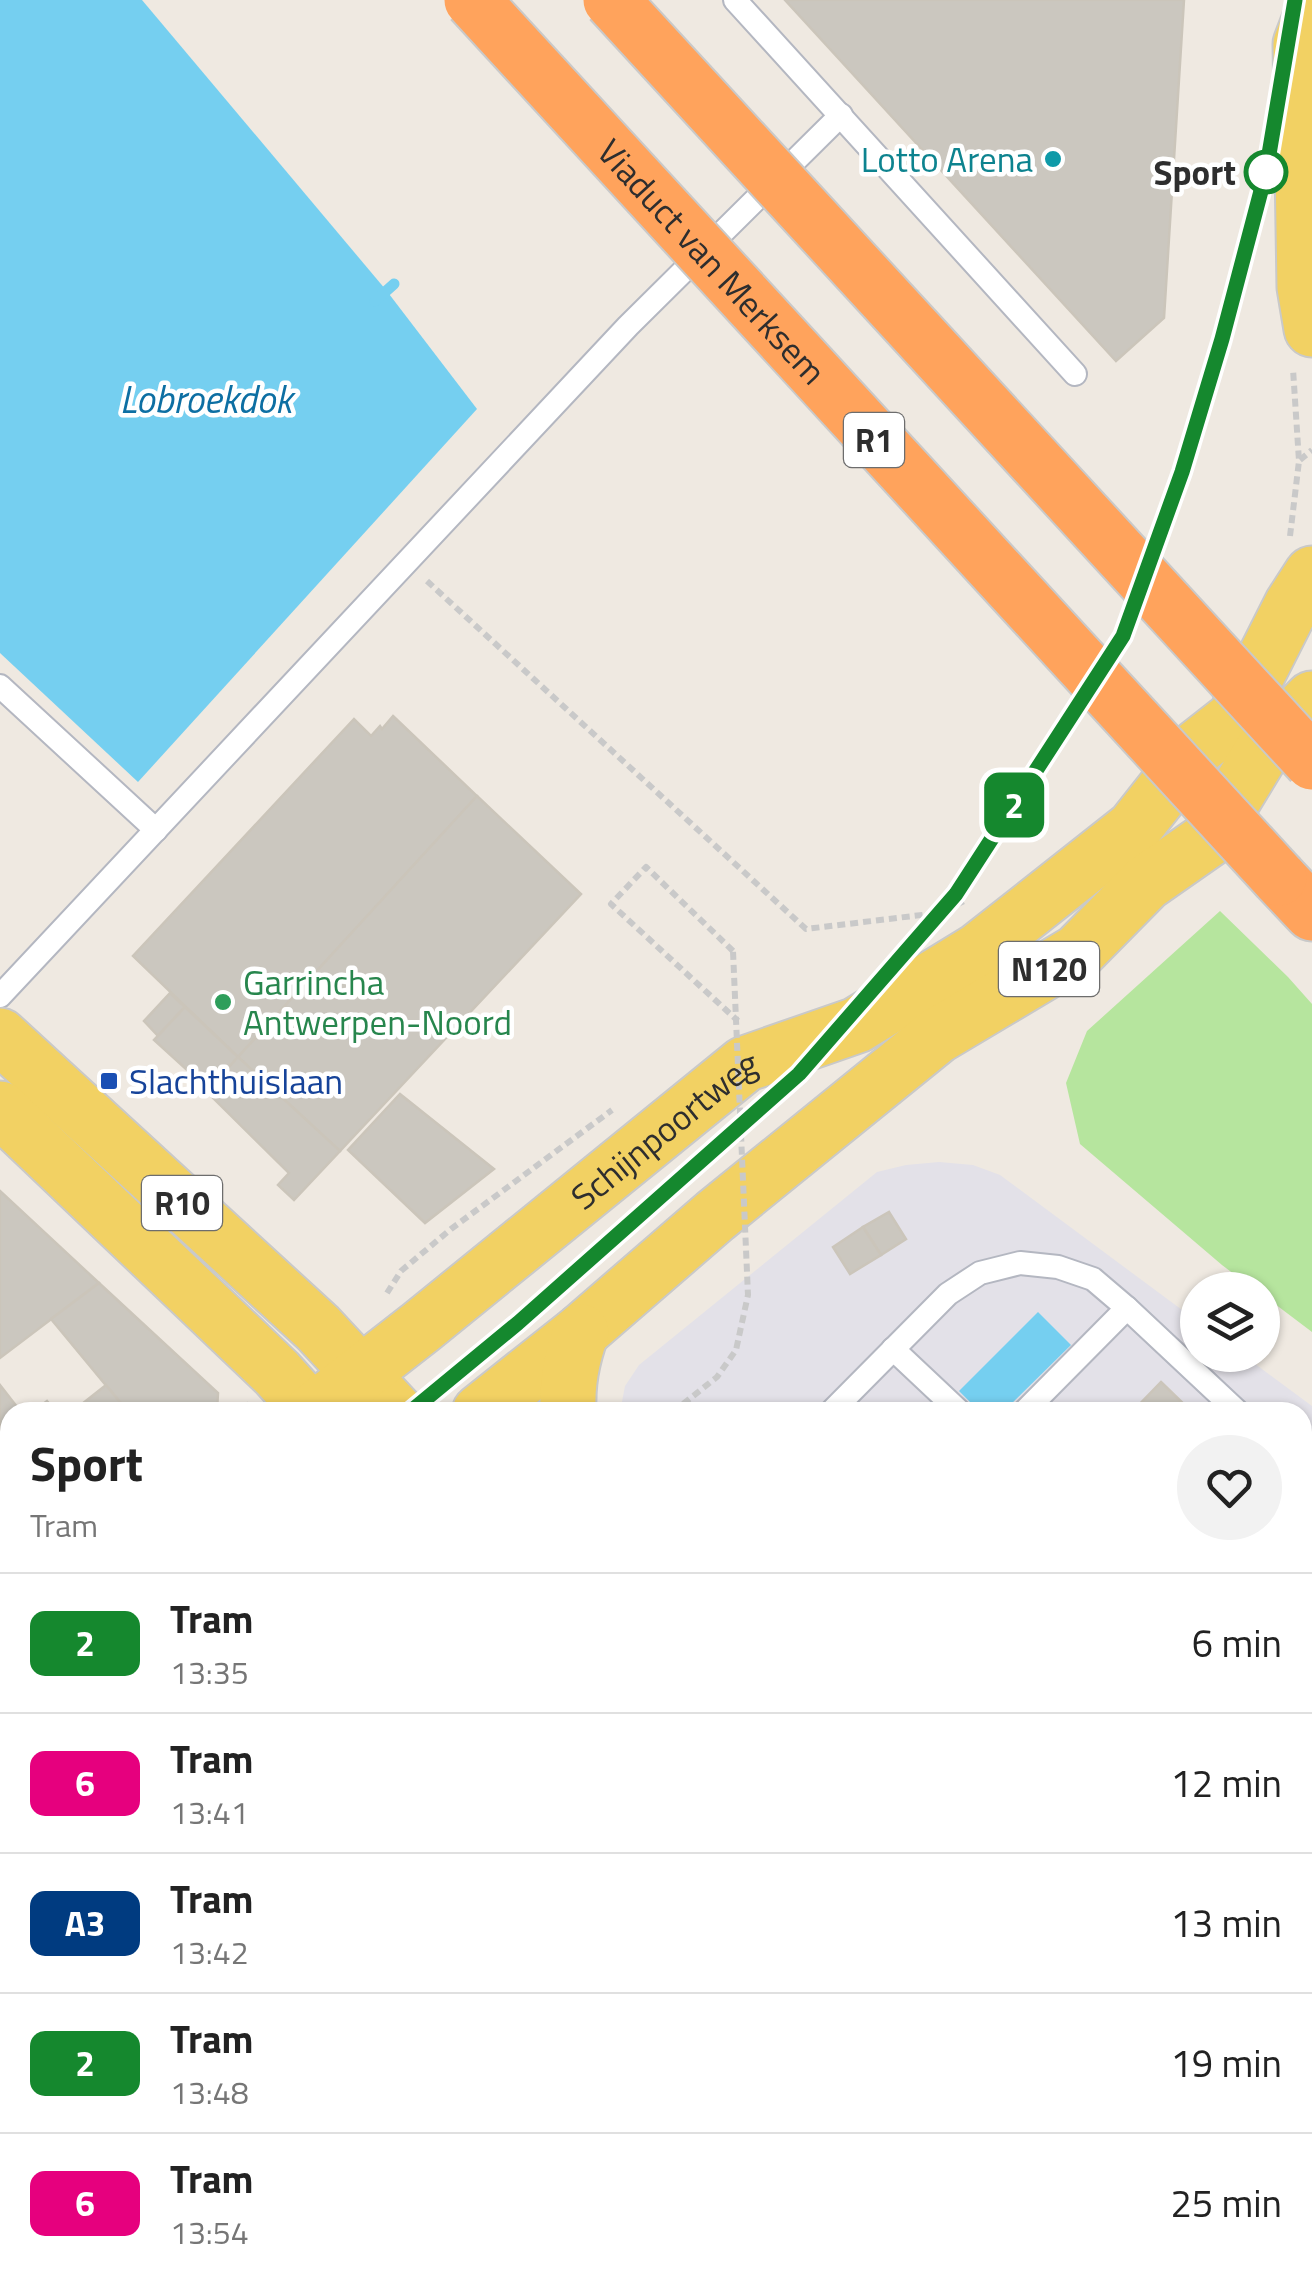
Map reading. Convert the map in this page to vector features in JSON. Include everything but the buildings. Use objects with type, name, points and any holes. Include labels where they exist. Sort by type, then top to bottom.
[{"type":"highway","name":"Viaduct van Merksem","points":[[472,0],[1295,896]]},
{"type":"highway","points":[[611,0],[1312,762]]},
{"type":"main road","points":[[1308,46],[1305,287],[1312,329]]},
{"type":"main road","name":"Schijnpoortweg","points":[[347,1402],[379,1393],[745,1064],[857,1025],[978,951],[1134,828],[1198,747],[1235,718],[1312,574]]},
{"type":"main road","name":"N120","points":[[493,1402],[937,1036],[1078,952],[1146,883],[1209,840],[1265,746],[1312,699]]},
{"type":"main road","name":"R10","points":[[0,1036],[318,1328],[379,1393]]},
{"type":"main road","name":"R10","points":[[0,1109],[303,1402]]},
{"type":"main road","points":[[568,1402],[572,1358],[582,1332]]},
{"type":"lane","points":[[735,0],[1075,374]]},
{"type":"lane","points":[[0,996],[628,326],[840,116]]},
{"type":"lane","points":[[0,686],[156,830]]},
{"type":"lane","points":[[841,1402],[948,1294],[980,1272],[1020,1263],[1058,1267],[1093,1279],[1227,1402]]},
{"type":"lane","points":[[1034,1402],[1127,1308]]},
{"type":"lane","points":[[894,1349],[950,1402]]},
{"type":"path","points":[[1299,461],[1312,450]]},
{"type":"path","points":[[417,588],[425,580],[806,929],[939,913]]},
{"type":"path","points":[[686,1402],[717,1376],[736,1350],[748,1296],[736,1020],[733,952],[646,867],[611,904],[736,1020],[746,1029]]},
{"type":"path","points":[[375,1305],[387,1293]]},
{"type":"shaded area","points":[[939,1162],[973,1165],[1000,1175],[1180,1308],[1180,1372],[1266,1372],[1307,1402],[622,1402],[625,1386],[639,1365],[877,1172]]},
{"type":"green space","points":[[1220,911],[1312,1004],[1312,1332],[1280,1308],[1280,1272],[1231,1272],[1080,1144],[1066,1083],[1087,1031]]},
{"type":"water","name":"Lobroekdok","points":[[0,0],[142,0],[386,290],[477,409],[138,782],[0,653]]},
{"type":"water","points":[[1038,1312],[1071,1345],[1013,1402],[970,1402],[959,1391]]},
{"type":"waterway","points":[[375,301],[394,284]]},
{"type":"tram line","name":"2","points":[[422,1402],[518,1323],[799,1074],[956,894],[1123,636],[1182,472],[1222,339],[1266,172],[1295,0]]},
{"type":"place","name":"Lotto Arena","points":[[1053,159]]},
{"type":"place","name":"Sport","points":[[1266,172]]},
{"type":"place","name":"Garrincha Antwerpen-Noord","points":[[223,1002]]},
{"type":"place","name":"Slachthuislaan","points":[[109,1081]]}]
